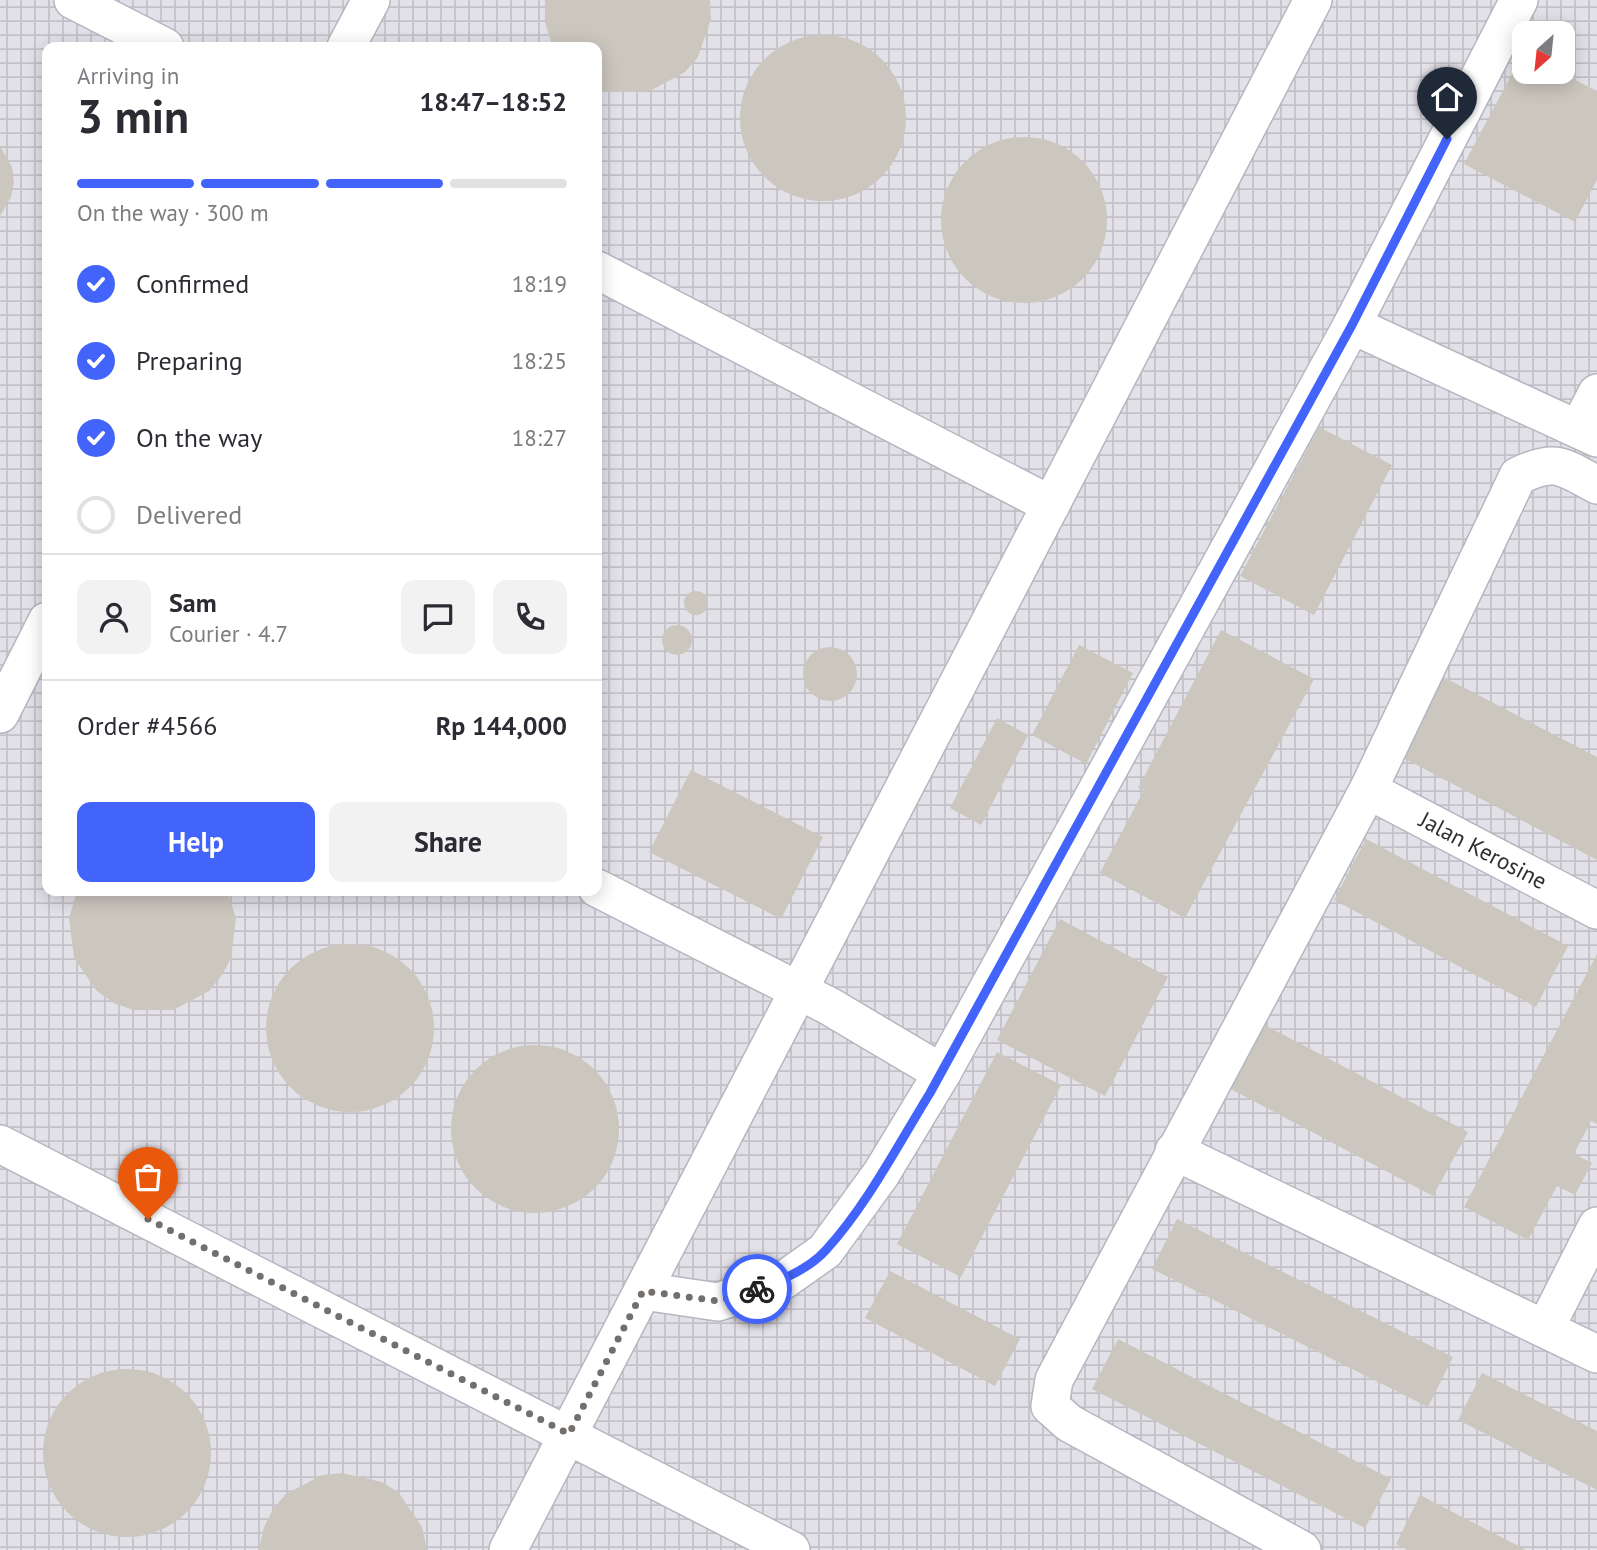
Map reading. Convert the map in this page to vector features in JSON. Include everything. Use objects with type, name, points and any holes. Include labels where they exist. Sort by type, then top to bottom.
[{"type":"lane","points":[[73,0],[155,42]]},
{"type":"lane","points":[[349,42],[371,0]]},
{"type":"lane","points":[[508,1550],[1313,0]]},
{"type":"lane","points":[[643,1291],[718,1301],[784,1280],[825,1251],[881,1174],[942,1073],[1352,325],[1519,0]]},
{"type":"lane","points":[[602,273],[1051,505]]},
{"type":"lane","points":[[1352,325],[1588,433],[1597,393]]},
{"type":"lane","points":[[1302,1550],[1090,1437],[1050,1406],[1054,1380],[1174,1150],[1368,790],[1518,476],[1542,464],[1582,476]]},
{"type":"lane","points":[[0,714],[42,631]]},
{"type":"lane","name":"Jalan Kerosine","points":[[1368,790],[1597,909]]},
{"type":"lane","points":[[602,891],[829,1006],[942,1073]]},
{"type":"lane","points":[[0,1144],[791,1550]]},
{"type":"lane","points":[[1174,1150],[1546,1327],[1597,1354]]},
{"type":"lane","points":[[1546,1327],[1597,1226]]},
{"type":"shaded area","points":[[0,0],[1597,0],[1597,1550],[0,1550]]},
{"type":"building","points":[[545,0],[710,0],[711,19],[698,57],[685,72],[650,91],[610,92],[602,90],[602,42],[551,42],[545,23]]},
{"type":"building","points":[[823,35],[855,41],[882,59],[900,86],[906,118],[900,150],[882,177],[855,195],[823,201],[791,195],[764,177],[746,150],[740,118],[746,86],[764,59],[791,41]]},
{"type":"building","points":[[1512,74],[1512,84],[1575,84],[1575,80],[1597,91],[1597,180],[1575,222],[1464,164]]},
{"type":"building","points":[[1024,137],[1056,143],[1083,161],[1101,188],[1107,220],[1101,252],[1083,279],[1056,297],[1024,303],[992,297],[965,279],[947,252],[941,220],[947,188],[965,161],[992,143]]},
{"type":"building","points":[[0,146],[12,167],[14,182],[11,197],[0,216]]},
{"type":"building","points":[[1319,427],[1392,465],[1314,615],[1240,576]]},
{"type":"building","points":[[696,591],[705,594],[708,603],[705,612],[696,615],[687,612],[684,603],[687,594]]},
{"type":"building","points":[[677,625],[687,630],[692,640],[687,650],[677,655],[667,650],[662,640],[667,630]]},
{"type":"building","points":[[1221,630],[1314,679],[1185,918],[1100,873],[1144,790],[1138,788]]},
{"type":"building","points":[[1079,645],[1133,673],[1086,764],[1032,735]]},
{"type":"building","points":[[830,647],[849,655],[857,674],[849,693],[830,701],[811,693],[803,674],[811,655]]},
{"type":"building","points":[[1436,673],[1597,757],[1597,860],[1394,753]]},
{"type":"building","points":[[997,718],[1028,735],[981,825],[950,808]]},
{"type":"building","points":[[691,770],[823,837],[781,919],[649,852]]},
{"type":"building","points":[[1366,839],[1568,946],[1536,1007],[1334,900]]},
{"type":"building","points":[[76,896],[229,896],[236,918],[231,958],[209,991],[173,1010],[133,1010],[114,1003],[97,991],[74,958],[69,918]]},
{"type":"building","points":[[1060,919],[1168,977],[1105,1096],[997,1040]]},
{"type":"building","points":[[350,944],[382,951],[397,958],[409,969],[420,981],[427,996],[434,1028],[427,1060],[420,1075],[409,1087],[397,1098],[382,1105],[350,1112],[318,1105],[303,1098],[291,1087],[280,1075],[273,1060],[266,1028],[273,996],[280,981],[291,969],[303,958],[318,951]]},
{"type":"building","points":[[1597,954],[1597,1124],[1591,1121],[1574,1154],[1592,1163],[1575,1195],[1557,1186],[1528,1240],[1464,1207]]},
{"type":"building","points":[[1261,1023],[1468,1132],[1433,1196],[1227,1087]]},
{"type":"building","points":[[535,1045],[567,1052],[582,1059],[594,1070],[605,1082],[612,1097],[619,1129],[612,1161],[605,1176],[594,1188],[582,1199],[567,1206],[535,1213],[503,1206],[488,1199],[476,1188],[465,1176],[458,1161],[451,1129],[458,1097],[465,1082],[476,1070],[488,1059],[503,1052]]},
{"type":"building","points":[[997,1052],[1061,1085],[961,1277],[897,1244]]},
{"type":"building","points":[[1177,1219],[1453,1357],[1428,1407],[1152,1269]]},
{"type":"building","points":[[890,1271],[1020,1339],[995,1386],[865,1318]]},
{"type":"building","points":[[1118,1339],[1391,1479],[1365,1528],[1092,1389]]},
{"type":"building","points":[[127,1369],[159,1376],[174,1383],[186,1394],[197,1406],[204,1421],[211,1453],[204,1485],[197,1500],[186,1512],[174,1523],[159,1530],[127,1537],[95,1530],[80,1523],[68,1512],[57,1500],[50,1485],[43,1453],[50,1421],[57,1406],[68,1394],[80,1383],[95,1376]]},
{"type":"building","points":[[1482,1373],[1597,1431],[1597,1490],[1458,1420]]},
{"type":"building","points":[[342,1473],[382,1482],[399,1493],[422,1527],[427,1550],[259,1550],[264,1527],[273,1509],[286,1494],[322,1475]]},
{"type":"building","points":[[1420,1495],[1526,1550],[1407,1550],[1396,1544]]},
{"type":"way so far","points":[[148,1219],[569,1434],[643,1291],[718,1301],[757,1289]]},
{"type":"route","points":[[757,1289],[784,1280],[825,1251],[881,1174],[930,1093],[1352,325],[1447,139]]}]
